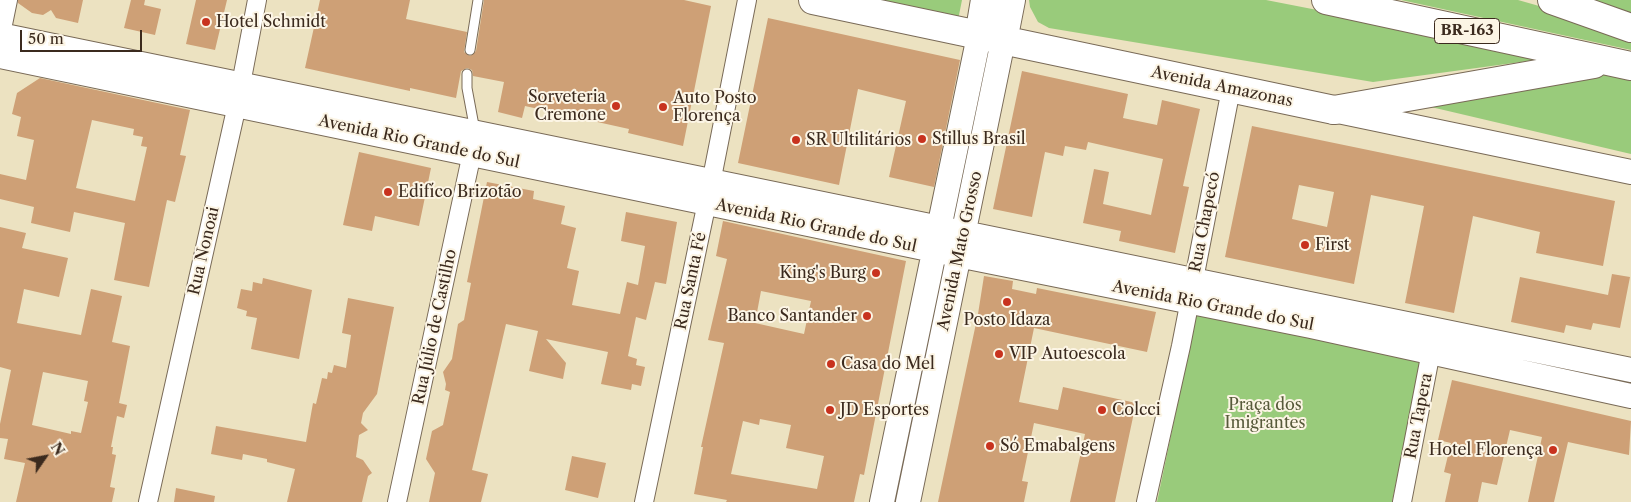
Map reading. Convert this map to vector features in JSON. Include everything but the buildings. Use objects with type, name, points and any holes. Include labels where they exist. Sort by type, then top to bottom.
[{"type":"main road","name":"Avenida Amazonas","points":[[813,0],[1334,110]]},
{"type":"main road","name":"Avenida Mato Grosso","points":[[984,0],[991,39]]},
{"type":"main road","name":"Avenida Mato Grosso","points":[[991,39],[1011,0]]},
{"type":"main road","name":"BR-163","points":[[1326,0],[1620,63]]},
{"type":"main road","points":[[1552,0],[1631,28]]},
{"type":"main road","points":[[1334,110],[1620,63]]},
{"type":"street","points":[[0,42],[8,0]]},
{"type":"street","name":"Rua Nonoai","points":[[148,502],[239,95],[257,0]]},
{"type":"street","name":"Rua Santa Fé","points":[[644,502],[709,193],[747,0]]},
{"type":"street","name":"Avenida Mato Grosso","points":[[882,502],[937,240],[991,39]]},
{"type":"street","name":"Avenida Mato Grosso","points":[[908,502],[961,245],[991,39]]},
{"type":"street","name":"Avenida Rio Grande do Sul","points":[[0,42],[239,95],[1433,341],[1631,370]]},
{"type":"street","name":"Rua Chapecó","points":[[1146,502],[1192,291],[1231,89]]},
{"type":"street","name":"Avenida Amazonas","points":[[1334,110],[1631,172]]},
{"type":"street","name":"Rua Júlio de Castilho","points":[[398,502],[473,143]]},
{"type":"street","name":"Avenida Rio Grande do Sul","points":[[1433,341],[1631,396]]},
{"type":"street","name":"Rua Tapera","points":[[1402,502],[1433,341]]},
{"type":"lane","points":[[470,50],[478,0]]},
{"type":"lane","points":[[467,74],[473,143]]},
{"type":"green space","points":[[866,0],[962,0],[958,20]]},
{"type":"green space","points":[[1029,0],[1266,0],[1558,57],[1373,82],[1049,28],[1038,22],[1030,7]]},
{"type":"green space","points":[[1401,0],[1518,0],[1599,23],[1631,35],[1631,50]]},
{"type":"green space","points":[[1579,0],[1631,0],[1631,20]]},
{"type":"green space","points":[[1597,72],[1631,80],[1631,154],[1414,103]]},
{"type":"green space","name":"Praça dos Imigrantes","points":[[1197,311],[1422,356],[1392,502],[1157,502]]},
{"type":"place","name":"Hotel Schmidt","points":[[206,22]]},
{"type":"place","name":"Sorveteria Cremone","points":[[616,106]]},
{"type":"place","name":"Auto Posto Florença","points":[[663,107]]},
{"type":"place","name":"Stillus Brasil","points":[[922,139]]},
{"type":"place","name":"SR Ultilitários","points":[[796,140]]},
{"type":"place","name":"Edifíco Brizotão","points":[[388,192]]},
{"type":"place","name":"First","points":[[1305,245]]},
{"type":"place","name":"King's Burg","points":[[876,273]]},
{"type":"place","name":"Posto Idaza","points":[[1007,302]]},
{"type":"place","name":"Banco Santander","points":[[867,316]]},
{"type":"place","name":"VIP Autoescola","points":[[999,354]]},
{"type":"place","name":"Casa do Mel","points":[[831,364]]},
{"type":"place","name":"JD Esportes","points":[[830,410]]},
{"type":"place","name":"Colcci","points":[[1102,410]]},
{"type":"place","name":"Só Emabalgens","points":[[990,446]]},
{"type":"place","name":"Hotel Florença","points":[[1553,450]]}]
